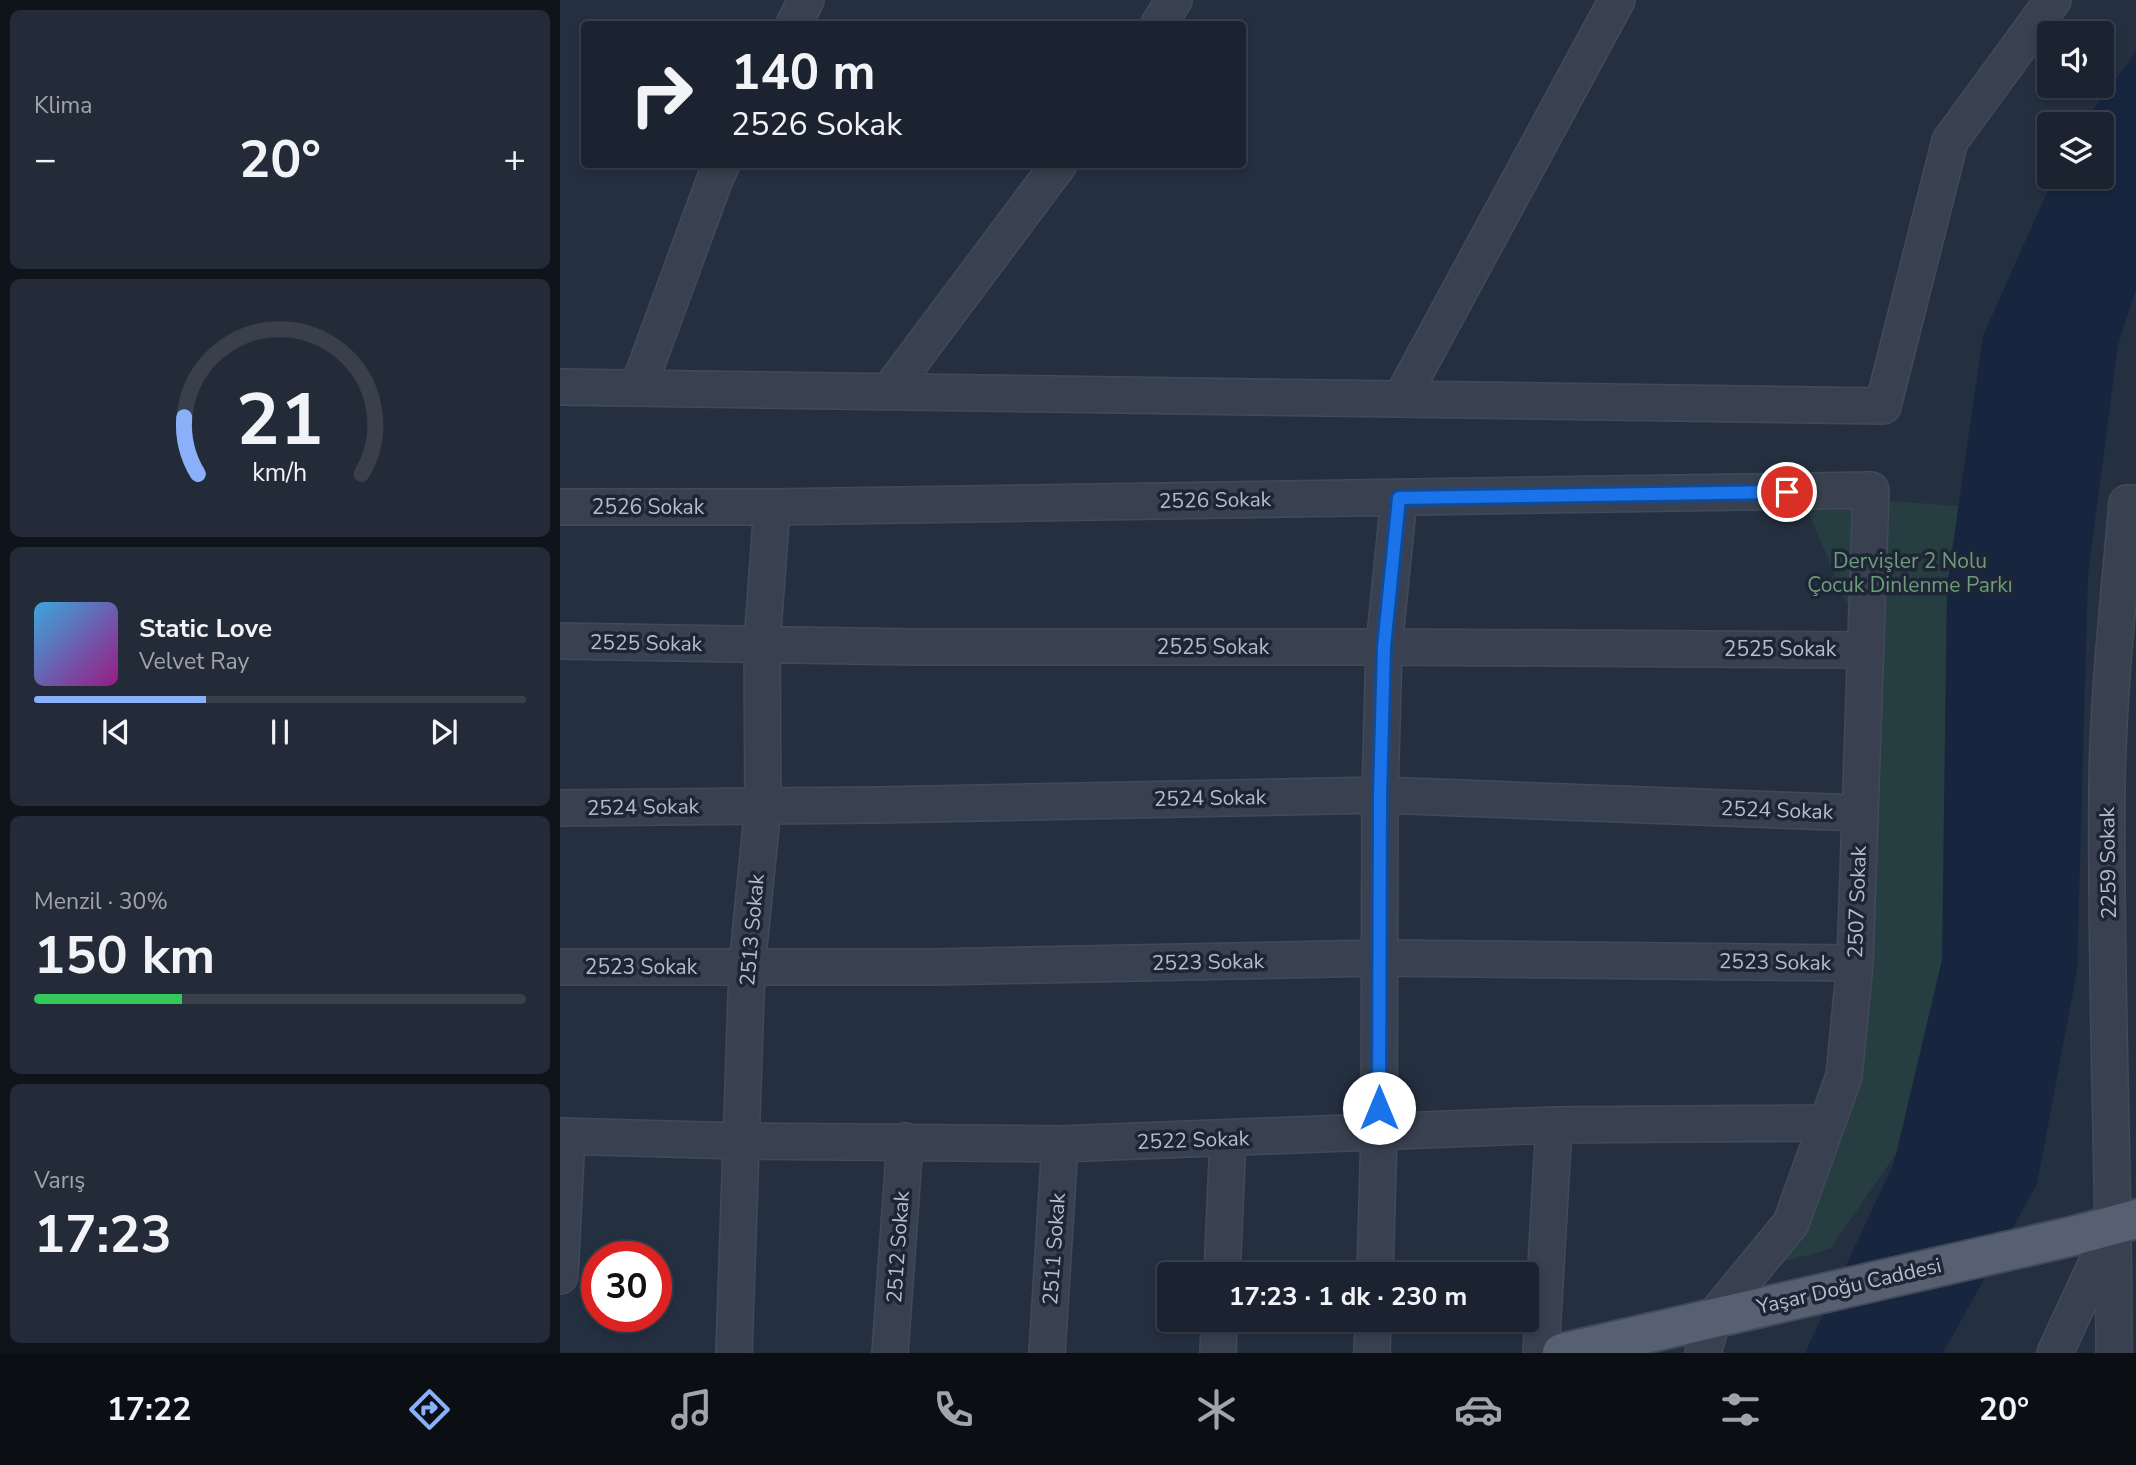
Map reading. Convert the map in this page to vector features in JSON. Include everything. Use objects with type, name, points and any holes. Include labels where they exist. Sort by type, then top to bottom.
[{"type":"main road","name":"Yaşar Doğu Caddesi","points":[[1562,1353],[1708,1335],[1781,1301],[2125,1222]]},
{"type":"street","points":[[796,21],[806,0]]},
{"type":"street","points":[[1161,21],[1174,0]]},
{"type":"street","points":[[1401,399],[1617,0]]},
{"type":"street","points":[[560,387],[1883,407],[1950,141],[2053,0]]},
{"type":"street","points":[[638,388],[720,168]]},
{"type":"street","points":[[890,390],[1056,168]]},
{"type":"street","name":"2526 Sokak","points":[[560,507],[772,507],[1871,490]]},
{"type":"street","name":"2507 Sokak","points":[[1708,1335],[1791,1223],[1844,1076],[1855,963],[1871,490]]},
{"type":"street","points":[[1375,1262],[1384,647],[1399,498]]},
{"type":"street","name":"2259 Sokak","points":[[2114,1353],[2125,1222],[2122,900],[2107,787],[2123,708],[2132,503]]},
{"type":"street","name":"2513 Sokak","points":[[734,1353],[747,967],[763,806],[762,644],[772,507]]},
{"type":"street","name":"2525 Sokak","points":[[560,641],[913,647],[1866,650]]},
{"type":"street","name":"2524 Sokak","points":[[560,808],[1380,795],[1860,813]]},
{"type":"street","name":"2523 Sokak","points":[[560,967],[936,967],[1379,958],[1855,963]]},
{"type":"street","name":"2522 Sokak","points":[[564,1136],[741,1141],[1060,1144],[1554,1125],[1827,1123]]},
{"type":"street","points":[[1541,1353],[1554,1125]]},
{"type":"street","points":[[560,1276],[564,1136]]},
{"type":"street","points":[[1223,1262],[1228,1139]]},
{"type":"street","name":"2512 Sokak","points":[[890,1353],[905,1141]]},
{"type":"street","name":"2511 Sokak","points":[[1047,1353],[1060,1144]]},
{"type":"street","points":[[2055,1353],[2125,1222]]},
{"type":"street","points":[[1218,1353],[1219,1332]]},
{"type":"street","points":[[1372,1353],[1373,1332]]},
{"type":"green space","name":"Dervişler 2 Nolu Çocuk Dinlenme Parkı","points":[[1801,494],[1983,508],[1972,867],[1925,1112],[1830,1249],[1779,1263],[1838,1094],[1866,650]]},
{"type":"water","points":[[2136,51],[2136,289],[2118,345],[2088,574],[2077,970],[2037,1184],[1943,1353],[1805,1353],[1894,1163],[1942,960],[1947,586],[1983,336],[2049,189],[2114,189],[2114,112],[2092,112],[2102,98],[2114,98],[2114,81]]},
{"type":"route","points":[[1379,1108],[1380,795],[1384,647],[1399,498],[1787,492]]}]
